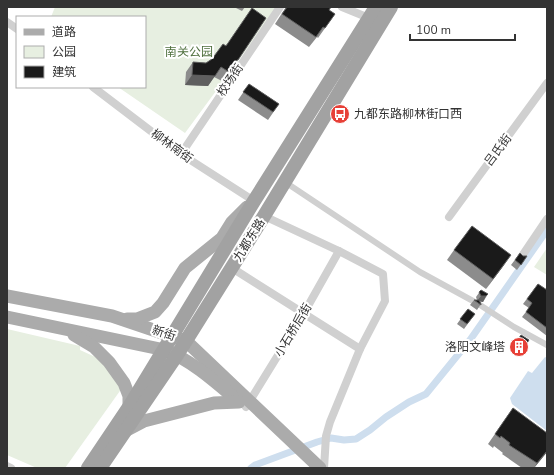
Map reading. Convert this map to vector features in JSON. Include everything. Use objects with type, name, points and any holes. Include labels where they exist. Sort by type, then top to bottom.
[{"type":"highway","name":"九都东路","points":[[88,468],[129,407],[171,352],[186,341],[285,182],[390,7]]},
{"type":"highway","name":"九都东路","points":[[100,468],[125,431],[171,352],[172,336],[254,201],[373,13]]},
{"type":"main road","points":[[124,320],[137,319],[155,312],[163,303],[185,268],[222,238],[232,222],[254,201]]},
{"type":"main road","name":"新街","points":[[7,296],[112,316],[186,341],[245,403],[312,464]]},
{"type":"main road","name":"新街","points":[[7,317],[171,352],[205,373],[245,403]]},
{"type":"main road","points":[[65,330],[94,347],[109,362],[124,383],[129,396],[129,407]]},
{"type":"main road","points":[[125,431],[144,421],[214,403],[245,403]]},
{"type":"street","name":"校场街","points":[[181,154],[280,7]]},
{"type":"street","points":[[342,7],[373,13]]},
{"type":"street","points":[[7,22],[16,28]]},
{"type":"street","name":"吕氏街","points":[[449,217],[547,83]]},
{"type":"street","name":"柳林南街","points":[[94,88],[181,154],[254,201]]},
{"type":"street","points":[[285,182],[420,272],[473,301]]},
{"type":"street","points":[[264,216],[339,251],[383,274],[385,301],[360,349],[330,422],[326,436],[324,468]]},
{"type":"street","points":[[522,256],[547,219]]},
{"type":"street","name":"小石桥后街","points":[[245,403],[304,313],[339,251]]},
{"type":"street","points":[[232,268],[360,349]]},
{"type":"street","points":[[480,305],[547,345]]},
{"type":"street","points":[[7,466],[11,468]]},
{"type":"green space","name":"南关公园","points":[[55,7],[278,7],[185,133],[119,88],[146,88],[146,16],[51,16]]},
{"type":"green space","points":[[547,248],[547,275],[534,267]]},
{"type":"green space","points":[[7,329],[80,346],[80,350],[104,361],[122,388],[65,468],[37,468],[7,455]]},
{"type":"water","points":[[545,357],[547,358],[547,431],[512,404],[510,398],[528,371],[532,373]]},
{"type":"building","points":[[287,7],[331,7],[329,10],[335,14],[325,28],[323,27],[316,37],[282,14]]},
{"type":"building","points":[[252,8],[266,18],[229,72],[221,67],[215,76],[192,75],[193,62],[206,63],[212,59],[223,44],[226,46]]},
{"type":"building","points":[[249,84],[279,104],[273,112],[243,92]]},
{"type":"building","points":[[472,226],[511,255],[493,279],[454,250]]},
{"type":"building","points":[[520,253],[523,256],[527,256],[521,265],[515,260]]},
{"type":"building","points":[[538,284],[547,290],[547,328],[526,312],[532,303],[527,299]]},
{"type":"building","points":[[481,290],[488,294],[486,296],[481,296],[479,292]]},
{"type":"building","points":[[474,300],[479,300],[481,305]]},
{"type":"building","points":[[468,309],[475,314],[467,324],[460,319]]},
{"type":"building","points":[[521,335],[529,340],[523,349],[515,344]]},
{"type":"building","points":[[513,408],[547,433],[547,451],[537,463],[509,445],[510,443],[501,436],[500,438],[495,434]]},
{"type":"waterway","points":[[251,468],[255,465],[331,438],[344,440],[356,439],[409,402],[426,394],[470,340],[547,230]]},
{"type":"place","name":"九都东路柳林街口西","points":[[340,114]]},
{"type":"place","name":"洛阳文峰塔","points":[[519,347]]}]
